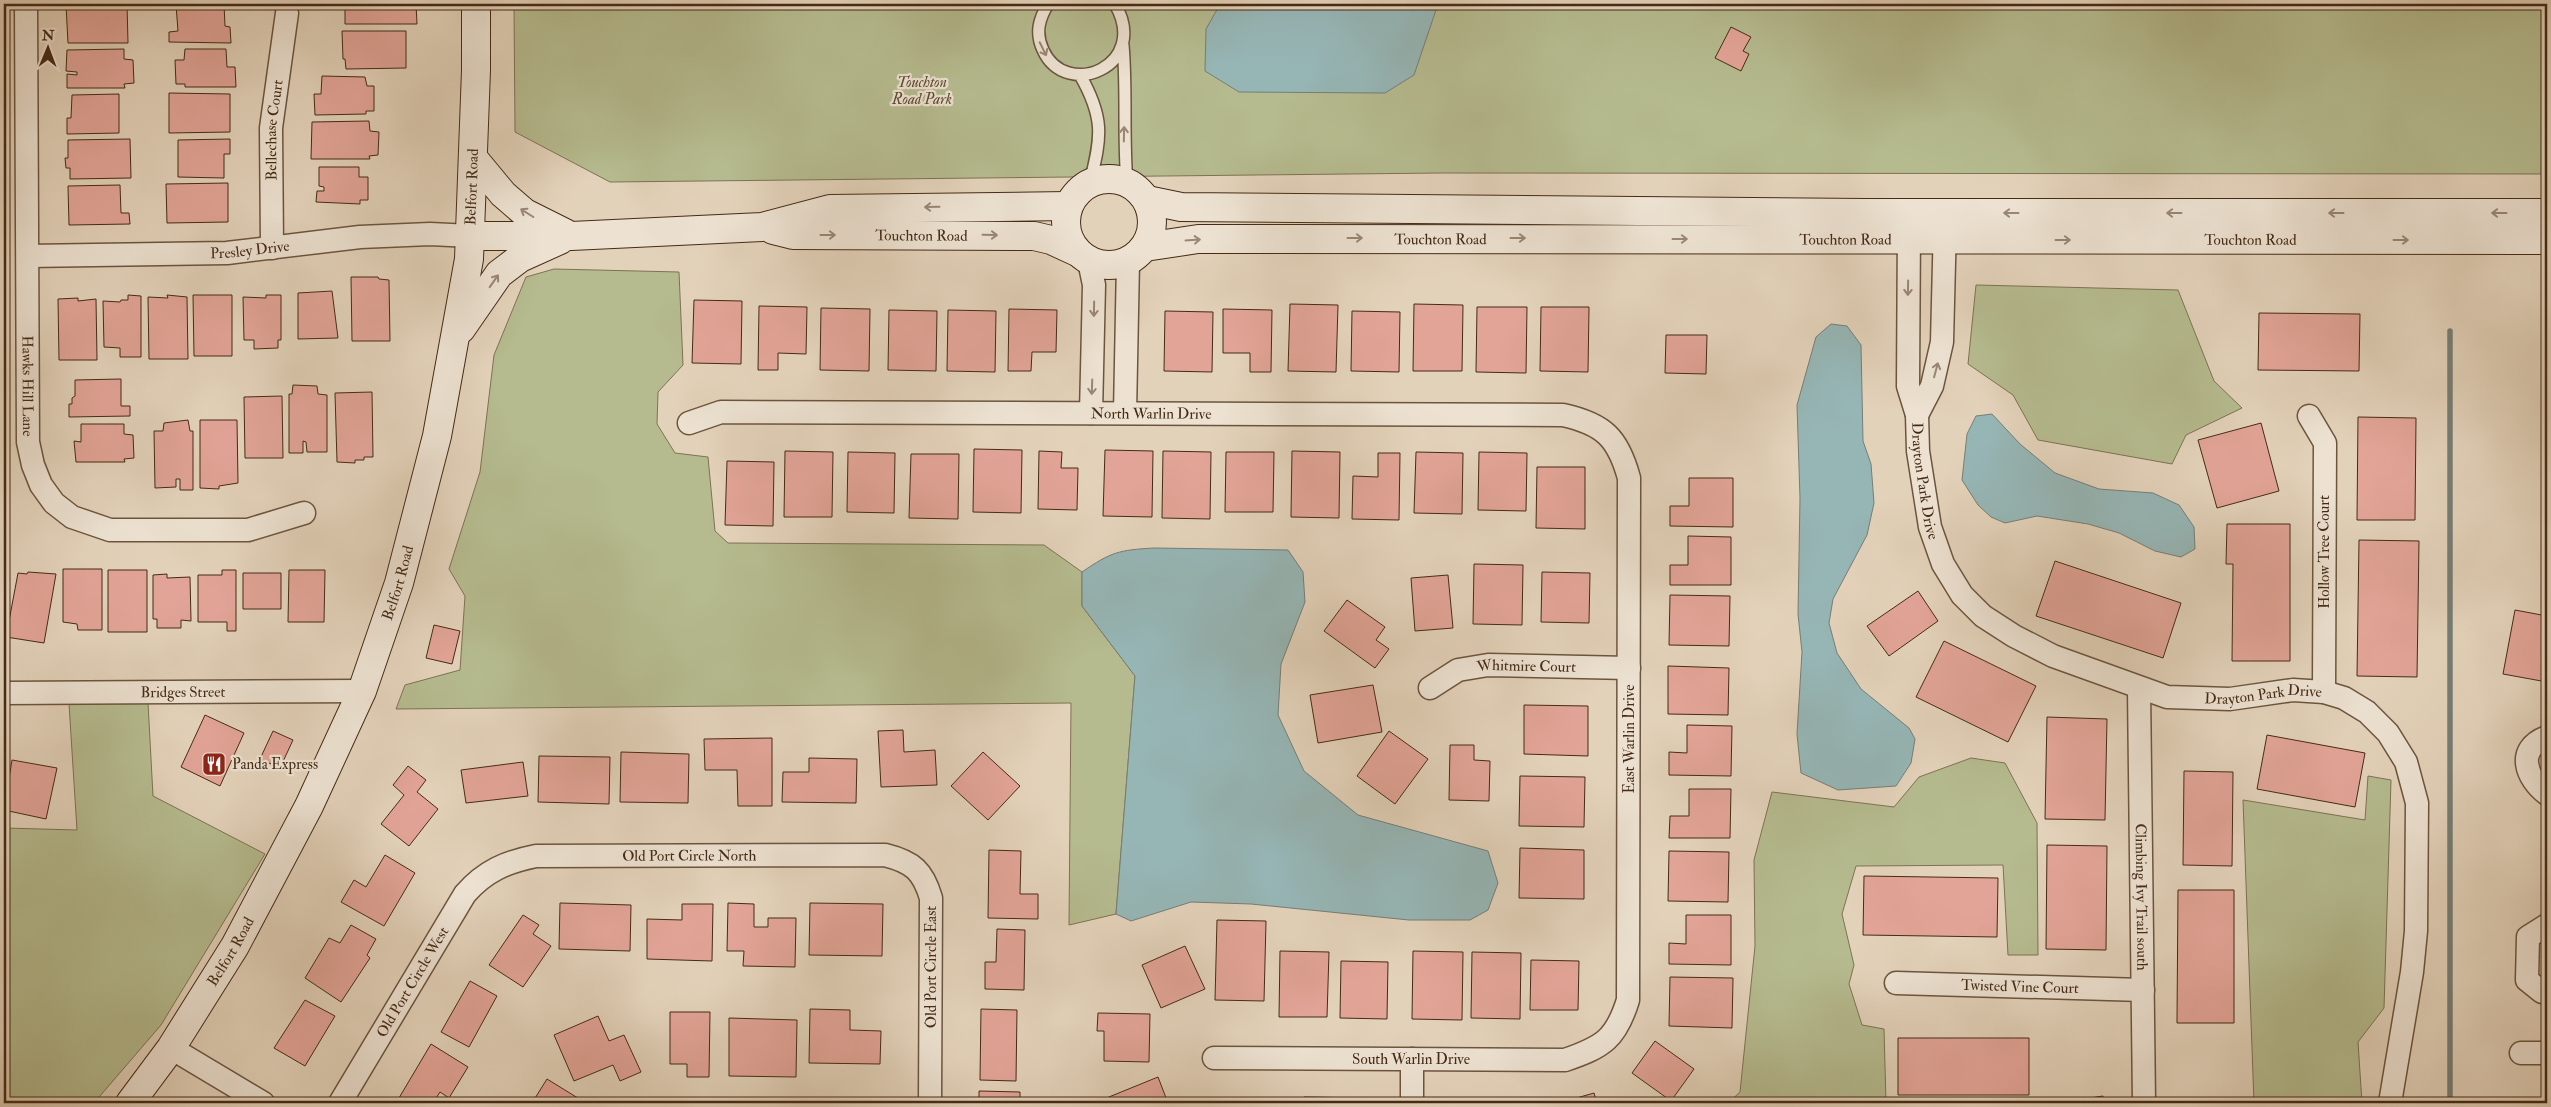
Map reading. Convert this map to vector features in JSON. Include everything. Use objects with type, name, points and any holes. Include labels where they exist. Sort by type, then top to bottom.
[{"type":"street","name":"Hawks Hill Lane","points":[[26,4],[28,442],[33,465],[48,510],[110,530],[248,530],[304,512]]},
{"type":"street","name":"Belfort Road","points":[[130,1103],[171,1048],[247,926],[309,806],[362,691],[401,574],[437,436],[456,336],[471,236],[476,4]]},
{"type":"street","name":"Bellechase Court","points":[[272,248],[271,128],[287,13]]},
{"type":"street","points":[[474,159],[503,194],[525,213],[571,236]]},
{"type":"street","name":"Touchton Road","points":[[1090,182],[1106,178],[1137,192],[1181,207],[1909,226]]},
{"type":"street","points":[[1090,182],[1077,192],[1068,206],[1065,218],[1070,242],[1083,256],[1094,285],[1091,413]]},
{"type":"street","points":[[1125,413],[1126,336],[1136,254],[1151,232],[1152,216],[1137,192]]},
{"type":"street","name":"Touchton Road","points":[[471,236],[571,236],[762,227],[830,209],[1068,206]]},
{"type":"street","name":"Touchton Road","points":[[762,227],[793,235],[1034,236],[1051,240],[1083,256],[1108,265],[1136,254],[1198,239],[2547,213]]},
{"type":"street","points":[[1909,226],[1908,386],[1917,415]]},
{"type":"street","points":[[1917,415],[1932,386],[1942,342],[1945,226]]},
{"type":"street","name":"Touchton Road","points":[[1945,226],[2547,240]]},
{"type":"street","name":"Presley Drive","points":[[28,256],[227,253],[360,237],[430,234],[471,236]]},
{"type":"street","points":[[456,336],[499,274],[520,258],[571,236]]},
{"type":"street","points":[[1093,336],[1126,336]]},
{"type":"street","points":[[1907,342],[1942,342]]},
{"type":"street","name":"North Warlin Drive","points":[[689,423],[721,412],[1563,414],[1585,420],[1608,435]]},
{"type":"street","name":"Drayton Park Drive","points":[[1917,415],[1918,451],[1930,528],[1943,564],[1962,595],[1983,616],[2014,636],[2053,656],[2167,698],[2221,699],[2293,690],[2324,692],[2344,698],[2367,712],[2388,733],[2406,762],[2417,803],[2416,931],[2412,972],[2390,1103]]},
{"type":"street","name":"Hollow Tree Court","points":[[2309,416],[2325,443],[2324,692]]},
{"type":"street","name":"East Warlin Drive","points":[[1604,1043],[1621,1022],[1628,1000],[1629,478],[1622,453],[1608,435]]},
{"type":"street","name":"Whitmire Court","points":[[1430,688],[1458,670],[1488,665],[1629,668]]},
{"type":"street","name":"Climbing Ivy Trail south","points":[[2139,689],[2144,1103]]},
{"type":"street","name":"Bridges Street","points":[[4,693],[362,691]]},
{"type":"street","points":[[2547,737],[2538,741],[2530,750],[2527,762],[2528,773],[2533,781],[2547,794]]},
{"type":"street","name":"Old Port Circle North","points":[[495,868],[513,861],[536,856],[885,855]]},
{"type":"street","name":"Old Port Circle East","points":[[885,855],[903,860],[915,868],[926,880],[931,898],[930,1103]]},
{"type":"street","name":"Old Port Circle West","points":[[340,1103],[465,894],[478,880],[495,868]]},
{"type":"street","points":[[2547,925],[2528,938],[2527,980],[2542,992],[2547,992]]},
{"type":"street","name":"Twisted Vine Court","points":[[1896,984],[2142,990]]},
{"type":"street","name":"South Warlin Drive","points":[[1214,1058],[1565,1060],[1586,1053],[1604,1043]]},
{"type":"street","points":[[171,1048],[263,1103]]},
{"type":"street","points":[[2521,1053],[2547,1053]]},
{"type":"street","points":[[1412,1059],[1412,1103]]},
{"type":"lane","points":[[1048,4],[1040,22],[1039,42],[1045,55],[1054,65],[1066,72],[1080,75],[1094,73],[1106,67],[1116,57],[1123,45]]},
{"type":"lane","points":[[1114,4],[1122,16],[1125,31],[1123,45],[1125,70],[1124,151],[1137,192]]},
{"type":"lane","points":[[1080,75],[1097,108],[1099,121],[1098,151],[1090,182]]},
{"type":"green space","name":"Touchton Road Park","points":[[514,4],[2547,4],[2547,174],[1441,173],[610,182],[515,132]]},
{"type":"green space","points":[[554,269],[679,272],[683,365],[658,392],[657,424],[675,453],[708,457],[715,531],[728,543],[1044,545],[1082,572],[1082,606],[1135,676],[1116,914],[1069,925],[1071,703],[396,709],[405,685],[460,670],[465,596],[449,569],[480,472],[494,355],[526,277]]},
{"type":"green space","points":[[1976,285],[2178,290],[2214,381],[2242,408],[2186,435],[2172,464],[2038,440],[2013,395],[1968,364]]},
{"type":"green space","points":[[148,703],[153,796],[265,854],[161,1025],[94,1103],[4,1103],[4,828],[77,830],[69,704]]},
{"type":"green space","points":[[1971,758],[2005,763],[2037,823],[2038,955],[2008,955],[2003,865],[1856,866],[1842,914],[1854,965],[1849,984],[1862,1025],[1884,1029],[1886,1103],[1728,1103],[1740,1092],[1755,946],[1754,860],[1772,792],[1894,807],[1919,777]]},
{"type":"green space","points":[[2368,776],[2391,780],[2384,1008],[2358,1042],[2362,1103],[2254,1103],[2243,800],[2365,820]]},
{"type":"water","points":[[1231,4],[1438,4],[1414,75],[1385,93],[1239,92],[1205,71],[1206,29],[1219,6]]},
{"type":"water","points":[[1831,324],[1847,326],[1861,345],[1863,441],[1871,464],[1874,503],[1867,535],[1833,599],[1829,623],[1837,653],[1861,689],[1909,728],[1915,739],[1911,763],[1896,786],[1838,790],[1801,773],[1797,734],[1802,652],[1798,614],[1800,498],[1797,405],[1816,337]]},
{"type":"water","points":[[1992,414],[2020,444],[2055,473],[2099,489],[2153,493],[2179,505],[2194,527],[2195,549],[2181,557],[2155,551],[2119,533],[2088,524],[2037,516],[2005,523],[1991,517],[1978,505],[1962,480],[1967,434],[1976,416]]},
{"type":"water","points":[[1154,548],[1288,550],[1303,572],[1305,602],[1281,664],[1278,715],[1304,771],[1358,815],[1488,851],[1498,883],[1488,910],[1470,920],[1409,920],[1251,904],[1191,902],[1131,921],[1116,914],[1135,676],[1082,606],[1082,572],[1116,553]]},
{"type":"building","points":[[127,4],[128,43],[68,43],[66,5]]},
{"type":"building","points":[[224,4],[225,26],[230,27],[231,43],[169,42],[169,32],[178,31],[176,5]]},
{"type":"building","points":[[345,4],[416,4],[417,24],[345,24]]},
{"type":"building","points":[[1731,27],[1751,37],[1743,51],[1749,54],[1741,71],[1715,58]]},
{"type":"building","points":[[342,31],[406,31],[406,68],[346,69],[345,59],[343,59]]},
{"type":"building","points":[[124,49],[124,59],[133,60],[134,83],[124,84],[125,88],[67,88],[67,74],[77,75],[77,72],[66,71],[67,50]]},
{"type":"building","points":[[185,49],[226,49],[227,67],[235,67],[236,87],[185,87],[185,84],[176,84],[175,60],[184,60]]},
{"type":"building","points":[[322,76],[365,77],[367,86],[374,86],[374,111],[366,111],[366,114],[315,115],[314,94],[321,94]]},
{"type":"building","points":[[169,93],[230,94],[230,132],[169,133]]},
{"type":"building","points":[[119,94],[119,133],[67,134],[67,118],[71,118],[72,95]]},
{"type":"building","points":[[369,121],[370,131],[379,132],[378,155],[369,156],[370,159],[311,159],[312,122]]},
{"type":"building","points":[[130,139],[131,178],[70,179],[70,168],[66,168],[65,158],[68,158],[68,140]]},
{"type":"building","points":[[230,139],[230,154],[224,154],[224,178],[178,177],[178,140]]},
{"type":"building","points":[[319,167],[359,167],[359,177],[368,177],[368,200],[360,200],[360,204],[316,202],[317,191],[324,191],[324,187],[319,186]]},
{"type":"building","points":[[228,183],[228,222],[167,223],[166,184]]},
{"type":"building","points":[[120,185],[121,213],[129,213],[130,224],[69,225],[68,186]]},
{"type":"building","points":[[351,277],[378,277],[379,279],[389,280],[390,341],[352,341]]},
{"type":"building","points":[[332,291],[338,338],[298,339],[298,293]]},
{"type":"building","points":[[128,295],[141,296],[141,357],[120,357],[120,348],[104,347],[103,301],[120,302],[121,300],[128,300]]},
{"type":"building","points":[[167,295],[187,297],[188,359],[149,359],[148,297],[168,298]]},
{"type":"building","points":[[193,295],[232,295],[232,356],[194,356]]},
{"type":"building","points":[[266,295],[281,295],[281,340],[278,340],[278,348],[254,349],[254,340],[244,340],[243,297],[266,298]]},
{"type":"building","points":[[78,298],[78,301],[96,299],[97,360],[59,360],[58,299]]},
{"type":"building","points":[[694,300],[742,301],[741,364],[692,363]]},
{"type":"building","points":[[1290,304],[1338,305],[1336,372],[1288,371]]},
{"type":"building","points":[[1414,304],[1463,305],[1462,371],[1413,371]]},
{"type":"building","points":[[759,306],[807,307],[806,354],[778,353],[778,370],[758,370]]},
{"type":"building","points":[[1477,307],[1527,307],[1526,373],[1476,372]]},
{"type":"building","points":[[1541,307],[1589,307],[1588,372],[1540,371]]},
{"type":"building","points":[[821,308],[870,309],[869,371],[820,370]]},
{"type":"building","points":[[1009,309],[1057,310],[1056,352],[1032,352],[1031,371],[1008,371]]},
{"type":"building","points":[[1223,309],[1272,310],[1271,372],[1250,372],[1250,353],[1223,353]]},
{"type":"building","points":[[889,310],[937,311],[936,371],[888,370]]},
{"type":"building","points":[[948,310],[996,311],[995,372],[947,371]]},
{"type":"building","points":[[1165,311],[1213,312],[1212,372],[1164,371]]},
{"type":"building","points":[[1352,311],[1400,312],[1399,372],[1351,371]]},
{"type":"building","points":[[2259,313],[2360,314],[2359,371],[2258,370]]},
{"type":"building","points":[[1666,335],[1707,335],[1706,374],[1665,373]]},
{"type":"building","points":[[121,379],[121,406],[130,406],[130,416],[69,417],[69,404],[72,404],[72,398],[75,396],[75,380]]},
{"type":"building","points":[[293,385],[317,386],[318,394],[327,395],[327,452],[307,452],[306,442],[303,441],[303,453],[289,453],[289,394],[292,394]]},
{"type":"building","points":[[372,392],[373,457],[355,460],[355,463],[337,462],[335,393]]},
{"type":"building","points":[[282,396],[283,458],[245,458],[244,397]]},
{"type":"building","points":[[2358,417],[2416,418],[2415,520],[2357,520]]},
{"type":"building","points":[[188,420],[190,431],[193,431],[193,490],[180,490],[180,479],[176,479],[176,487],[155,488],[154,431],[163,431],[164,423]]},
{"type":"building","points":[[200,420],[237,420],[238,483],[219,486],[219,489],[200,488]]},
{"type":"building","points":[[2261,423],[2279,491],[2217,508],[2198,440]]},
{"type":"building","points":[[81,424],[124,424],[124,434],[133,435],[134,458],[124,459],[125,462],[76,462],[74,441],[81,442]]},
{"type":"building","points":[[974,449],[1022,450],[1021,513],[973,512]]},
{"type":"building","points":[[1105,450],[1153,451],[1152,517],[1103,516]]},
{"type":"building","points":[[785,451],[833,452],[832,517],[784,517]]},
{"type":"building","points":[[1039,451],[1062,452],[1061,468],[1078,468],[1077,510],[1038,509]]},
{"type":"building","points":[[1163,451],[1211,452],[1210,519],[1162,518]]},
{"type":"building","points":[[1292,451],[1340,452],[1339,518],[1291,517]]},
{"type":"building","points":[[848,452],[895,453],[894,513],[847,512]]},
{"type":"building","points":[[1226,452],[1274,452],[1273,512],[1225,512]]},
{"type":"building","points":[[1416,452],[1463,453],[1462,514],[1414,513]]},
{"type":"building","points":[[1479,452],[1527,453],[1526,511],[1478,510]]},
{"type":"building","points":[[1378,453],[1400,453],[1399,520],[1352,519],[1353,476],[1378,477]]},
{"type":"building","points":[[911,454],[959,454],[958,519],[909,518]]},
{"type":"building","points":[[727,461],[774,462],[773,526],[725,525]]},
{"type":"building","points":[[1537,467],[1585,467],[1585,529],[1536,528]]},
{"type":"building","points":[[1689,478],[1733,478],[1733,527],[1670,526],[1670,506],[1689,506]]},
{"type":"building","points":[[2227,524],[2290,524],[2290,661],[2232,661],[2233,564],[2226,564]]},
{"type":"building","points":[[1688,536],[1731,537],[1731,585],[1670,585],[1670,565],[1688,565]]},
{"type":"building","points":[[2359,540],[2419,541],[2417,677],[2357,676]]},
{"type":"building","points":[[2055,561],[2181,603],[2163,658],[2036,616]]},
{"type":"building","points":[[1474,564],[1523,565],[1522,625],[1473,624]]},
{"type":"building","points":[[63,569],[102,569],[102,630],[78,630],[77,624],[63,622]]},
{"type":"building","points":[[108,570],[147,570],[147,632],[108,632]]},
{"type":"building","points":[[222,570],[236,570],[236,631],[227,631],[227,622],[198,622],[198,575],[222,575]]},
{"type":"building","points":[[289,570],[325,570],[324,622],[288,622]]},
{"type":"building","points":[[28,572],[56,574],[44,643],[6,637],[18,573],[27,574]]},
{"type":"building","points":[[1542,572],[1590,573],[1589,623],[1541,622]]},
{"type":"building","points":[[243,573],[281,573],[281,609],[243,609]]},
{"type":"building","points":[[167,574],[167,578],[190,577],[191,621],[181,620],[181,628],[157,628],[157,619],[153,619],[153,575]]},
{"type":"building","points":[[1448,575],[1453,628],[1415,631],[1411,578]]},
{"type":"building","points":[[1918,591],[1938,621],[1889,656],[1867,626]]},
{"type":"building","points":[[1670,595],[1730,596],[1729,646],[1669,645]]},
{"type":"building","points":[[1347,600],[1385,627],[1376,640],[1389,649],[1375,668],[1324,631]]},
{"type":"building","points":[[2515,610],[2547,616],[2547,682],[2503,674]]},
{"type":"building","points":[[434,625],[460,631],[452,664],[426,658]]},
{"type":"building","points":[[1944,641],[2036,686],[2008,742],[1916,697]]},
{"type":"building","points":[[1668,666],[1729,668],[1728,715],[1668,714]]},
{"type":"building","points":[[1373,685],[1382,732],[1318,743],[1310,695]]},
{"type":"building","points":[[1524,705],[1588,706],[1588,756],[1524,754]]},
{"type":"building","points":[[205,715],[244,733],[220,786],[181,767]]},
{"type":"building","points":[[2047,717],[2107,719],[2105,820],[2045,819]]},
{"type":"building","points":[[1687,725],[1732,726],[1731,776],[1669,775],[1669,752],[1687,753]]},
{"type":"building","points":[[903,730],[904,752],[935,750],[937,785],[881,787],[878,731]]},
{"type":"building","points":[[273,731],[293,740],[280,768],[260,759]]},
{"type":"building","points":[[1389,731],[1428,759],[1395,804],[1357,776]]},
{"type":"building","points":[[2267,735],[2365,753],[2355,807],[2257,789]]},
{"type":"building","points":[[772,738],[772,806],[738,806],[737,770],[705,770],[704,739]]},
{"type":"building","points":[[1450,745],[1474,745],[1474,760],[1490,761],[1489,801],[1449,800]]},
{"type":"building","points":[[621,752],[689,754],[688,803],[620,802]]},
{"type":"building","points":[[983,752],[1020,786],[988,820],[951,786]]},
{"type":"building","points":[[539,756],[610,757],[609,804],[538,802]]},
{"type":"building","points":[[809,758],[857,759],[856,803],[782,802],[783,772],[809,772]]},
{"type":"building","points":[[12,760],[57,768],[46,819],[4,810]]},
{"type":"building","points":[[523,762],[528,796],[466,803],[461,770]]},
{"type":"building","points":[[408,766],[426,780],[417,792],[438,809],[409,846],[381,824],[404,795],[393,785]]},
{"type":"building","points":[[2184,771],[2233,772],[2232,866],[2183,865]]},
{"type":"building","points":[[1520,776],[1585,777],[1584,827],[1519,826]]},
{"type":"building","points":[[1689,789],[1731,789],[1730,838],[1669,838],[1670,816],[1689,816]]},
{"type":"building","points":[[2047,845],[2107,846],[2106,950],[2046,949]]},
{"type":"building","points":[[1520,848],[1584,850],[1584,899],[1519,898]]},
{"type":"building","points":[[989,850],[1021,851],[1020,894],[1038,894],[1038,919],[988,918]]},
{"type":"building","points":[[1669,851],[1729,852],[1728,902],[1668,901]]},
{"type":"building","points":[[385,855],[415,873],[384,926],[341,902],[354,880],[366,887]]},
{"type":"building","points":[[1864,876],[1998,878],[1997,937],[1863,935]]},
{"type":"building","points":[[2178,890],[2234,890],[2234,1023],[2177,1023]]},
{"type":"building","points":[[560,903],[631,905],[630,951],[559,949]]},
{"type":"building","points":[[728,903],[754,904],[754,927],[768,927],[768,918],[796,918],[795,967],[743,966],[744,951],[727,951]]},
{"type":"building","points":[[810,903],[883,904],[882,956],[809,955]]},
{"type":"building","points":[[682,904],[713,904],[712,961],[647,959],[647,919],[682,920]]},
{"type":"building","points":[[523,915],[539,925],[533,934],[551,946],[523,987],[489,965]]},
{"type":"building","points":[[1686,915],[1731,915],[1731,965],[1669,964],[1669,943],[1686,944]]},
{"type":"building","points":[[1217,920],[1266,921],[1264,1001],[1215,1000]]},
{"type":"building","points":[[351,925],[376,939],[367,955],[370,958],[341,1002],[305,978],[329,938],[340,943]]},
{"type":"building","points":[[997,929],[1025,930],[1024,990],[985,989],[985,962],[996,962]]},
{"type":"building","points":[[1185,946],[1205,989],[1161,1008],[1142,965]]},
{"type":"building","points":[[1280,951],[1329,952],[1327,1017],[1279,1017]]},
{"type":"building","points":[[1413,951],[1463,952],[1462,1020],[1412,1019]]},
{"type":"building","points":[[1472,952],[1521,953],[1520,1019],[1471,1018]]},
{"type":"building","points":[[1531,960],[1579,961],[1578,1010],[1530,1010]]},
{"type":"building","points":[[1341,961],[1388,962],[1387,1019],[1340,1018]]},
{"type":"building","points":[[1670,977],[1733,978],[1732,1028],[1669,1026]]},
{"type":"building","points":[[470,981],[497,996],[469,1047],[441,1032]]},
{"type":"building","points":[[305,1000],[335,1016],[305,1066],[274,1048]]},
{"type":"building","points":[[810,1009],[850,1010],[850,1030],[881,1031],[880,1064],[809,1063]]},
{"type":"building","points":[[981,1009],[1017,1010],[1016,1081],[980,1080]]},
{"type":"building","points":[[670,1012],[710,1012],[709,1077],[687,1077],[687,1064],[670,1064]]},
{"type":"building","points":[[1098,1013],[1150,1014],[1149,1062],[1104,1061],[1104,1031],[1097,1031]]},
{"type":"building","points":[[598,1016],[609,1041],[624,1035],[641,1072],[620,1081],[613,1065],[574,1081],[554,1035]]},
{"type":"building","points":[[729,1018],[797,1020],[796,1077],[729,1076]]},
{"type":"building","points":[[1898,1038],[2029,1038],[2029,1095],[1898,1095]]},
{"type":"building","points":[[1655,1041],[1694,1069],[1671,1101],[1632,1073]]},
{"type":"building","points":[[431,1044],[468,1067],[449,1098],[440,1092],[433,1103],[396,1103]]},
{"type":"building","points":[[1158,1077],[1168,1103],[1105,1103],[1104,1099]]},
{"type":"building","points":[[547,1079],[586,1103],[532,1103]]},
{"type":"building","points":[[979,1091],[1020,1092],[1020,1103],[979,1103]]},
{"type":"building","points":[[1594,1093],[1597,1103],[1574,1103],[1573,1099]]},
{"type":"building","points":[[2103,1096],[2104,1103],[2057,1103]]},
{"type":"building","points":[[1304,1097],[1368,1098],[1368,1103],[1304,1103]]},
{"type":"building","points":[[1452,1099],[1501,1100],[1501,1103],[1452,1103]]},
{"type":"building","points":[[1512,1099],[1561,1100],[1561,1103],[1512,1103]]},
{"type":"waterway","points":[[2450,331],[2450,1103]]},
{"type":"place","name":"Panda Express","points":[[214,764]]}]
